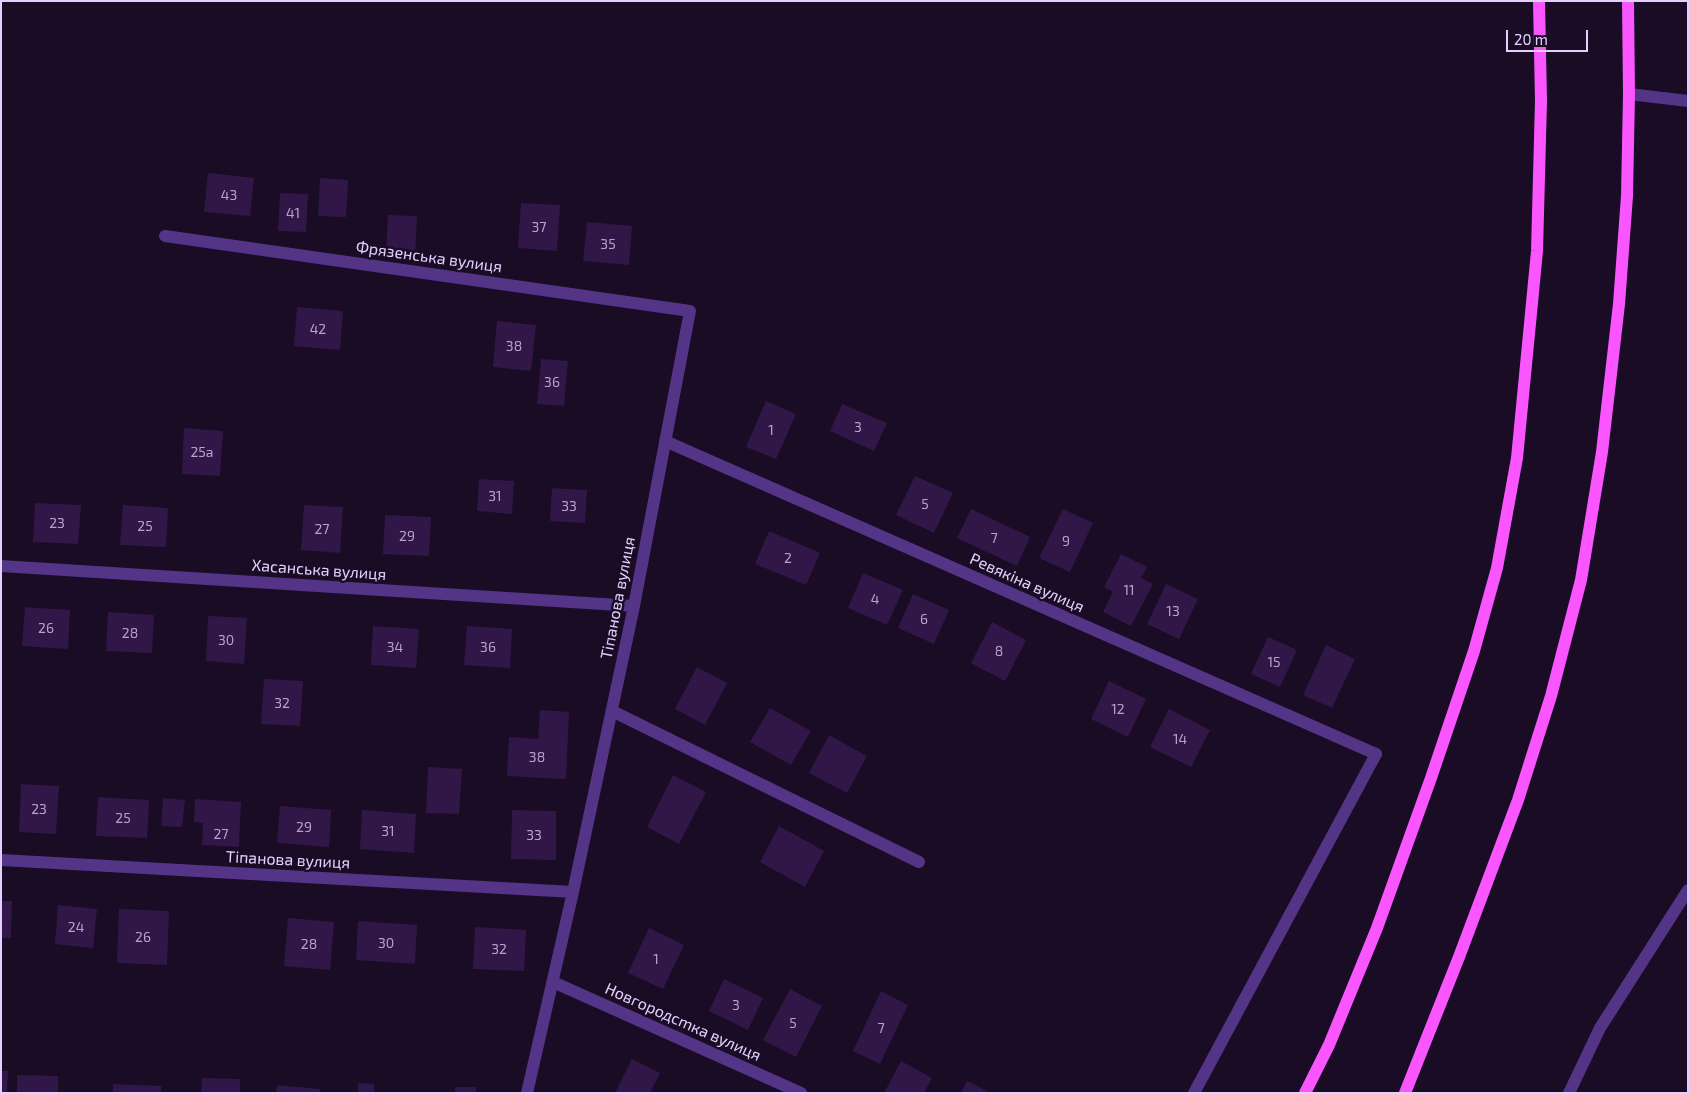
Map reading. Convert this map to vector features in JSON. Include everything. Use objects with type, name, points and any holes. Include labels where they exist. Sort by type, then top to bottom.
[{"type":"main road","points":[[1305,1093],[1329,1045],[1377,928],[1474,651],[1497,568],[1517,458],[1537,251],[1541,100],[1539,1]]},
{"type":"main road","points":[[1405,1093],[1460,957],[1518,800],[1551,696],[1581,580],[1602,452],[1619,304],[1627,196],[1628,1]]},
{"type":"street","points":[[1629,94],[1688,101]]},
{"type":"street","name":"Фрязенська вулиця","points":[[165,236],[690,311]]},
{"type":"street","name":"Тіпанова вулиця","points":[[527,1093],[573,892],[634,606],[690,311]]},
{"type":"street","name":"Ревякiна вулиця","points":[[665,441],[1376,754],[1194,1093]]},
{"type":"street","name":"Хасанська вулиця","points":[[1,566],[634,606]]},
{"type":"street","points":[[612,711],[919,862]]},
{"type":"street","name":"Тіпанова вулиця","points":[[1,860],[573,892]]},
{"type":"street","points":[[1569,1093],[1600,1028],[1688,890]]},
{"type":"street","name":"Новгородсmка вулиця","points":[[553,982],[801,1093]]},
{"type":"building","points":[[208,173],[254,178],[250,216],[204,212]]},
{"type":"building","points":[[320,178],[348,180],[346,217],[318,216]]},
{"type":"building","points":[[280,193],[308,194],[306,232],[278,231]]},
{"type":"building","points":[[521,203],[560,205],[557,251],[518,248]]},
{"type":"building","points":[[388,215],[417,216],[415,255],[386,253]]},
{"type":"building","points":[[587,222],[632,226],[629,265],[583,261]]},
{"type":"building","points":[[297,307],[343,311],[340,350],[294,346]]},
{"type":"building","points":[[497,321],[536,325],[531,371],[493,367]]},
{"type":"building","points":[[541,359],[568,361],[564,406],[537,404]]},
{"type":"building","points":[[766,401],[796,414],[776,459],[746,447]]},
{"type":"building","points":[[842,404],[887,423],[874,451],[830,431]]},
{"type":"building","points":[[184,428],[223,431],[220,476],[182,474]]},
{"type":"building","points":[[915,476],[953,493],[934,533],[896,515]]},
{"type":"building","points":[[479,479],[514,481],[512,514],[477,511]]},
{"type":"building","points":[[552,488],[587,490],[585,523],[550,521]]},
{"type":"building","points":[[35,503],[81,505],[78,544],[33,542]]},
{"type":"building","points":[[123,505],[168,508],[166,547],[120,545]]},
{"type":"building","points":[[304,505],[343,507],[340,553],[301,550]]},
{"type":"building","points":[[971,509],[1030,537],[1017,566],[957,538]]},
{"type":"building","points":[[1063,509],[1093,523],[1070,572],[1039,558]]},
{"type":"building","points":[[385,515],[431,517],[429,556],[383,554]]},
{"type":"building","points":[[769,531],[820,553],[806,585],[755,564]]},
{"type":"building","points":[[1121,554],[1147,567],[1141,578],[1153,584],[1131,626],[1103,612],[1113,592],[1104,587]]},
{"type":"building","points":[[863,573],[903,590],[887,625],[848,608]]},
{"type":"building","points":[[1166,584],[1198,599],[1179,639],[1147,624]]},
{"type":"building","points":[[913,594],[949,610],[934,644],[898,628]]},
{"type":"building","points":[[25,607],[70,610],[68,649],[22,646]]},
{"type":"building","points":[[108,612],[154,615],[152,653],[106,651]]},
{"type":"building","points":[[208,616],[247,618],[244,664],[206,661]]},
{"type":"building","points":[[992,622],[1026,640],[1005,681],[971,663]]},
{"type":"building","points":[[373,626],[419,629],[416,668],[371,665]]},
{"type":"building","points":[[467,626],[512,629],[510,668],[464,665]]},
{"type":"building","points":[[1268,637],[1297,650],[1280,687],[1251,674]]},
{"type":"building","points":[[1326,645],[1355,659],[1332,708],[1303,695]]},
{"type":"building","points":[[697,667],[727,683],[705,725],[675,709]]},
{"type":"building","points":[[264,679],[303,681],[300,726],[261,724]]},
{"type":"building","points":[[1109,681],[1146,699],[1128,737],[1091,719]]},
{"type":"building","points":[[770,708],[811,731],[791,765],[750,742]]},
{"type":"building","points":[[1169,709],[1210,730],[1191,767],[1150,747]]},
{"type":"building","points":[[540,710],[569,712],[566,779],[507,776],[509,737],[538,739]]},
{"type":"building","points":[[829,735],[867,756],[847,793],[809,773]]},
{"type":"building","points":[[428,767],[462,769],[459,814],[426,813]]},
{"type":"building","points":[[673,775],[706,792],[679,844],[647,827]]},
{"type":"building","points":[[21,784],[59,786],[56,834],[19,832]]},
{"type":"building","points":[[98,797],[149,800],[147,838],[96,836]]},
{"type":"building","points":[[163,798],[185,800],[182,827],[161,826]]},
{"type":"building","points":[[195,799],[241,802],[239,847],[202,845],[203,823],[194,822]]},
{"type":"building","points":[[280,806],[331,810],[329,847],[277,843]]},
{"type":"building","points":[[362,810],[416,814],[414,853],[360,849]]},
{"type":"building","points":[[512,810],[556,811],[556,860],[511,859]]},
{"type":"building","points":[[779,826],[824,851],[805,887],[760,862]]},
{"type":"building","points":[[1,901],[12,901],[11,938],[1,938]]},
{"type":"building","points":[[58,905],[97,909],[93,948],[55,944]]},
{"type":"building","points":[[119,909],[169,911],[167,965],[117,963]]},
{"type":"building","points":[[288,918],[334,922],[330,970],[284,966]]},
{"type":"building","points":[[358,921],[417,925],[415,964],[356,960]]},
{"type":"building","points":[[475,927],[526,930],[524,971],[473,969]]},
{"type":"building","points":[[649,928],[684,945],[663,989],[628,973]]},
{"type":"building","points":[[724,979],[763,998],[748,1030],[709,1011]]},
{"type":"building","points":[[790,989],[822,1006],[796,1057],[763,1040]]},
{"type":"building","points":[[881,991],[908,1005],[880,1064],[853,1051]]},
{"type":"building","points":[[632,1059],[660,1073],[650,1093],[615,1093]]},
{"type":"building","points":[[901,1061],[932,1078],[924,1093],[884,1093]]},
{"type":"building","points":[[1,1071],[8,1071],[7,1093],[1,1093]]},
{"type":"building","points":[[17,1075],[58,1076],[58,1093],[17,1093]]},
{"type":"building","points":[[202,1078],[240,1079],[240,1093],[201,1093]]},
{"type":"building","points":[[967,1081],[991,1093],[961,1093]]},
{"type":"building","points":[[358,1083],[374,1084],[374,1093],[358,1093]]},
{"type":"building","points":[[113,1084],[161,1086],[161,1093],[113,1093]]},
{"type":"building","points":[[277,1085],[320,1089],[320,1093],[276,1093]]},
{"type":"building","points":[[455,1087],[476,1087],[476,1093],[455,1093]]}]
